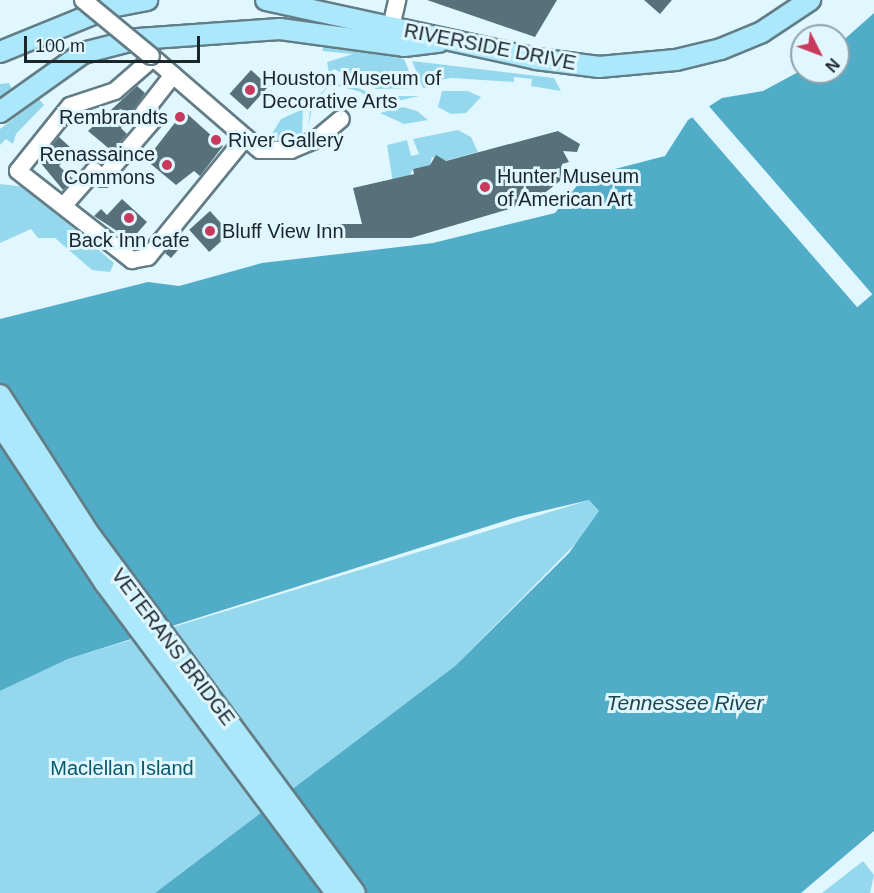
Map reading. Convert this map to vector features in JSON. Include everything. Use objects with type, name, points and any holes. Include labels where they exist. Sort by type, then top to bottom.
[{"type":"main road","points":[[0,52],[111,7],[147,0]]},
{"type":"main road","name":"RIVERSIDE DRIVE","points":[[266,0],[583,66],[676,60],[754,37],[810,0]]},
{"type":"main road","points":[[0,112],[83,54],[138,39],[280,29],[404,46],[454,40]]},
{"type":"main road","name":"VETERANS BRIDGE","points":[[0,395],[90,535],[355,893]]},
{"type":"main road","name":"VETERANS BRIDGE","points":[[0,424],[105,584],[336,893]]},
{"type":"street","points":[[83,0],[260,150],[291,150],[317,139],[341,119]]},
{"type":"street","points":[[391,27],[397,0]]},
{"type":"street","points":[[152,57],[115,91],[70,106],[18,171],[65,204],[132,260],[153,251],[245,138]]},
{"type":"street","points":[[65,204],[94,171],[103,178],[153,120],[144,112],[173,75]]},
{"type":"green space","points":[[326,42],[404,59],[416,88],[376,89],[334,69],[329,73],[327,62],[353,54],[322,51]]},
{"type":"green space","points":[[412,61],[554,78],[561,91],[531,86],[532,79],[514,77],[514,82],[452,78],[431,81],[431,87],[423,88]]},
{"type":"green space","points":[[9,83],[13,91],[0,100],[0,84]]},
{"type":"green space","points":[[347,84],[379,96],[419,96],[376,106],[361,92],[335,85]]},
{"type":"green space","points":[[329,86],[313,104],[308,127],[311,102]]},
{"type":"green space","points":[[442,91],[468,91],[481,97],[466,113],[451,114],[438,107]]},
{"type":"green space","points":[[39,99],[44,105],[16,134],[13,144],[6,139],[0,145],[0,129]]},
{"type":"green space","points":[[403,107],[417,111],[428,120],[404,124],[380,113]]},
{"type":"green space","points":[[303,109],[302,134],[275,141],[270,137],[281,119]]},
{"type":"green space","points":[[458,130],[471,137],[478,152],[444,161],[432,157],[430,165],[413,169],[396,202],[387,145],[407,140],[411,156],[419,154],[413,139]]},
{"type":"green space","points":[[0,184],[25,187],[114,263],[110,272],[92,270],[55,238],[38,238],[31,229],[0,243]]},
{"type":"green space","name":"Maclellan Island","points":[[589,500],[599,511],[590,529],[455,666],[155,893],[0,893],[0,691],[68,659]]},
{"type":"green space","points":[[863,861],[874,875],[870,893],[822,893]]},
{"type":"water","name":"Tennessee River","points":[[874,13],[874,831],[801,893],[155,893],[455,666],[569,553],[599,511],[589,500],[517,517],[68,659],[0,691],[0,319],[148,282],[179,286],[262,263],[433,243],[555,213],[584,177],[665,156],[688,120],[722,98],[763,91],[790,76],[790,84],[850,84],[850,34]]},
{"type":"pier","points":[[707,104],[872,294],[857,307],[692,117]]},
{"type":"building","points":[[427,0],[557,0],[535,37]]},
{"type":"building","points":[[644,0],[672,0],[660,14]]},
{"type":"building","name":"Houston Museum of Decorative Arts","points":[[251,70],[269,86],[247,110],[230,94]]},
{"type":"building","points":[[137,86],[145,93],[121,128],[127,134],[112,151],[88,131]]},
{"type":"building","points":[[184,111],[223,146],[200,176],[194,171],[176,185],[146,160]]},
{"type":"building","name":"Hunter Museum of American Art","points":[[558,131],[580,144],[577,152],[563,151],[569,162],[562,164],[560,181],[533,202],[411,238],[326,238],[326,224],[362,224],[353,188],[414,174],[413,169],[430,165],[436,155],[446,161]]},
{"type":"building","points":[[59,137],[73,150],[59,166],[73,179],[63,190],[39,161]]},
{"type":"building","name":"Back Inn cafe","points":[[122,199],[147,222],[131,240],[94,216],[101,209],[107,215]]},
{"type":"building","name":"Bluff View Inn","points":[[210,211],[230,233],[209,252],[189,230]]},
{"type":"building","points":[[172,244],[178,250],[171,258],[165,253]]},
{"type":"place","name":"Houston Museum of Decorative Arts","points":[[250,90]]},
{"type":"place","name":"Rembrandts","points":[[180,117]]},
{"type":"place","name":"River Gallery","points":[[216,140]]},
{"type":"place","name":"Renassaince Commons","points":[[167,165]]},
{"type":"place","name":"Hunter Museum of American Art","points":[[485,187]]},
{"type":"place","name":"Back Inn cafe","points":[[129,218]]},
{"type":"place","name":"Bluff View Inn","points":[[210,231]]}]
